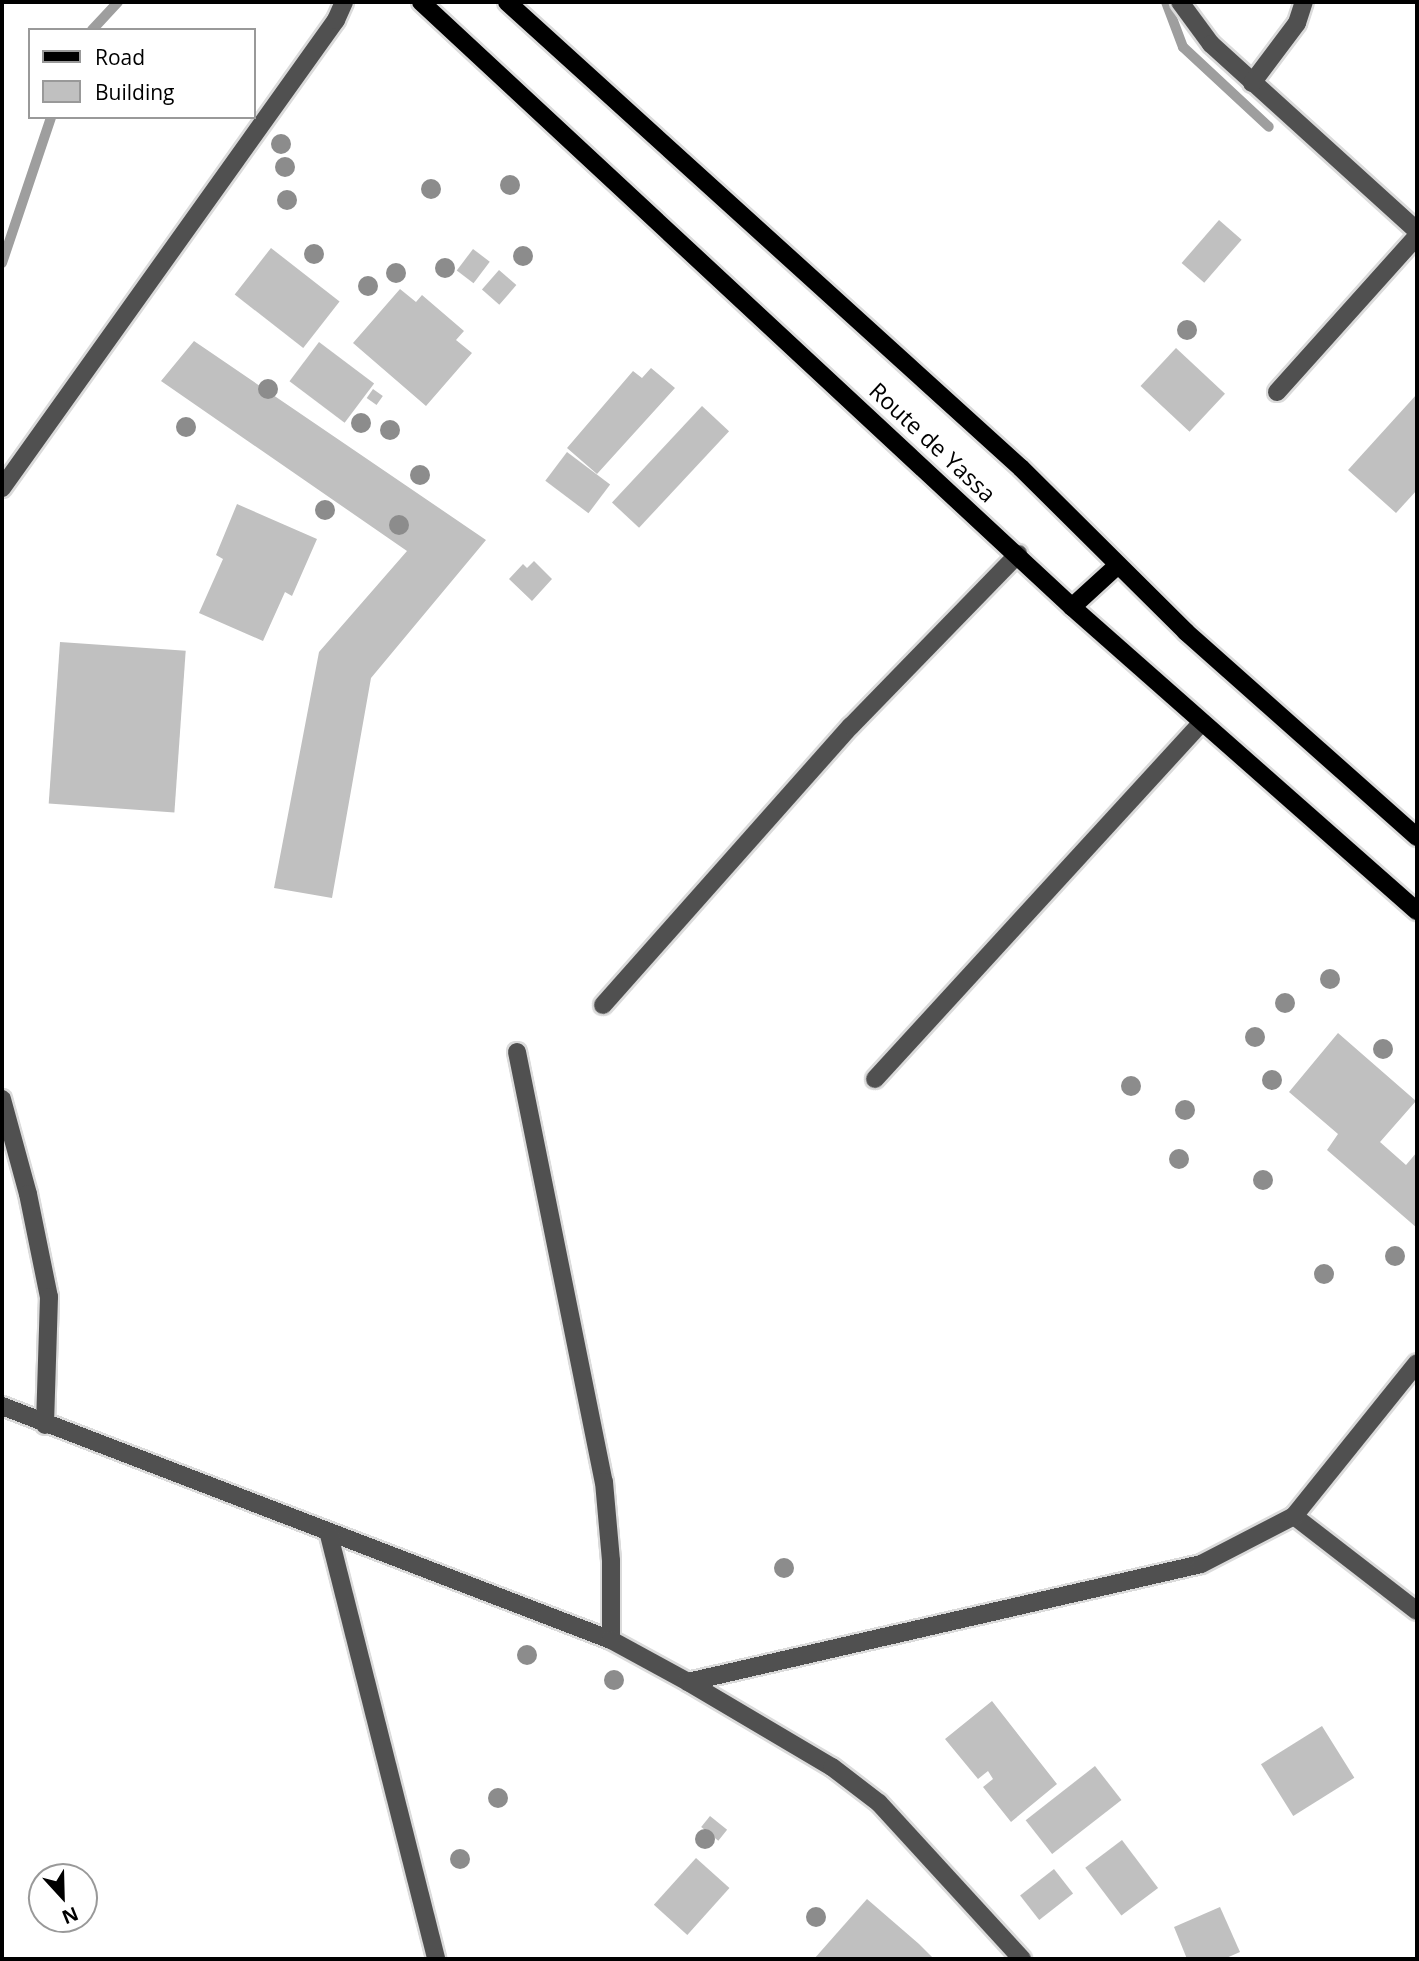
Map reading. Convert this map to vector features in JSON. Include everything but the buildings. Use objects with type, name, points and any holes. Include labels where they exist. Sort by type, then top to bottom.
[{"type":"main road","name":"Route de Yassa","points":[[421,2],[1072,607],[1417,911]]},
{"type":"main road","name":"Route de Yassa","points":[[507,2],[1021,468],[1186,632],[1417,837]]},
{"type":"main road","points":[[1072,607],[1118,565]]},
{"type":"street","points":[[2,488],[328,31],[344,2]]},
{"type":"street","points":[[1180,2],[1211,44],[1417,233],[1277,392]]},
{"type":"street","points":[[1252,83],[1297,23],[1304,2]]},
{"type":"street","points":[[603,1005],[851,726],[1018,554]]},
{"type":"street","points":[[874,1079],[1201,723]]},
{"type":"street","points":[[517,1052],[604,1482],[611,1561],[611,1640]]},
{"type":"street","points":[[2,1098],[28,1194],[49,1297],[45,1425]]},
{"type":"street","points":[[688,1682],[1200,1564],[1294,1516],[1417,1363]]},
{"type":"street","points":[[2,1406],[330,1535],[611,1640],[832,1767],[879,1803],[1022,1959]]},
{"type":"street","points":[[1294,1516],[1417,1611]]},
{"type":"street","points":[[330,1535],[436,1959]]},
{"type":"waterway","points":[[94,28],[118,2]]},
{"type":"waterway","points":[[1166,2],[1183,47],[1269,127]]},
{"type":"waterway","points":[[2,263],[50,119]]}]
